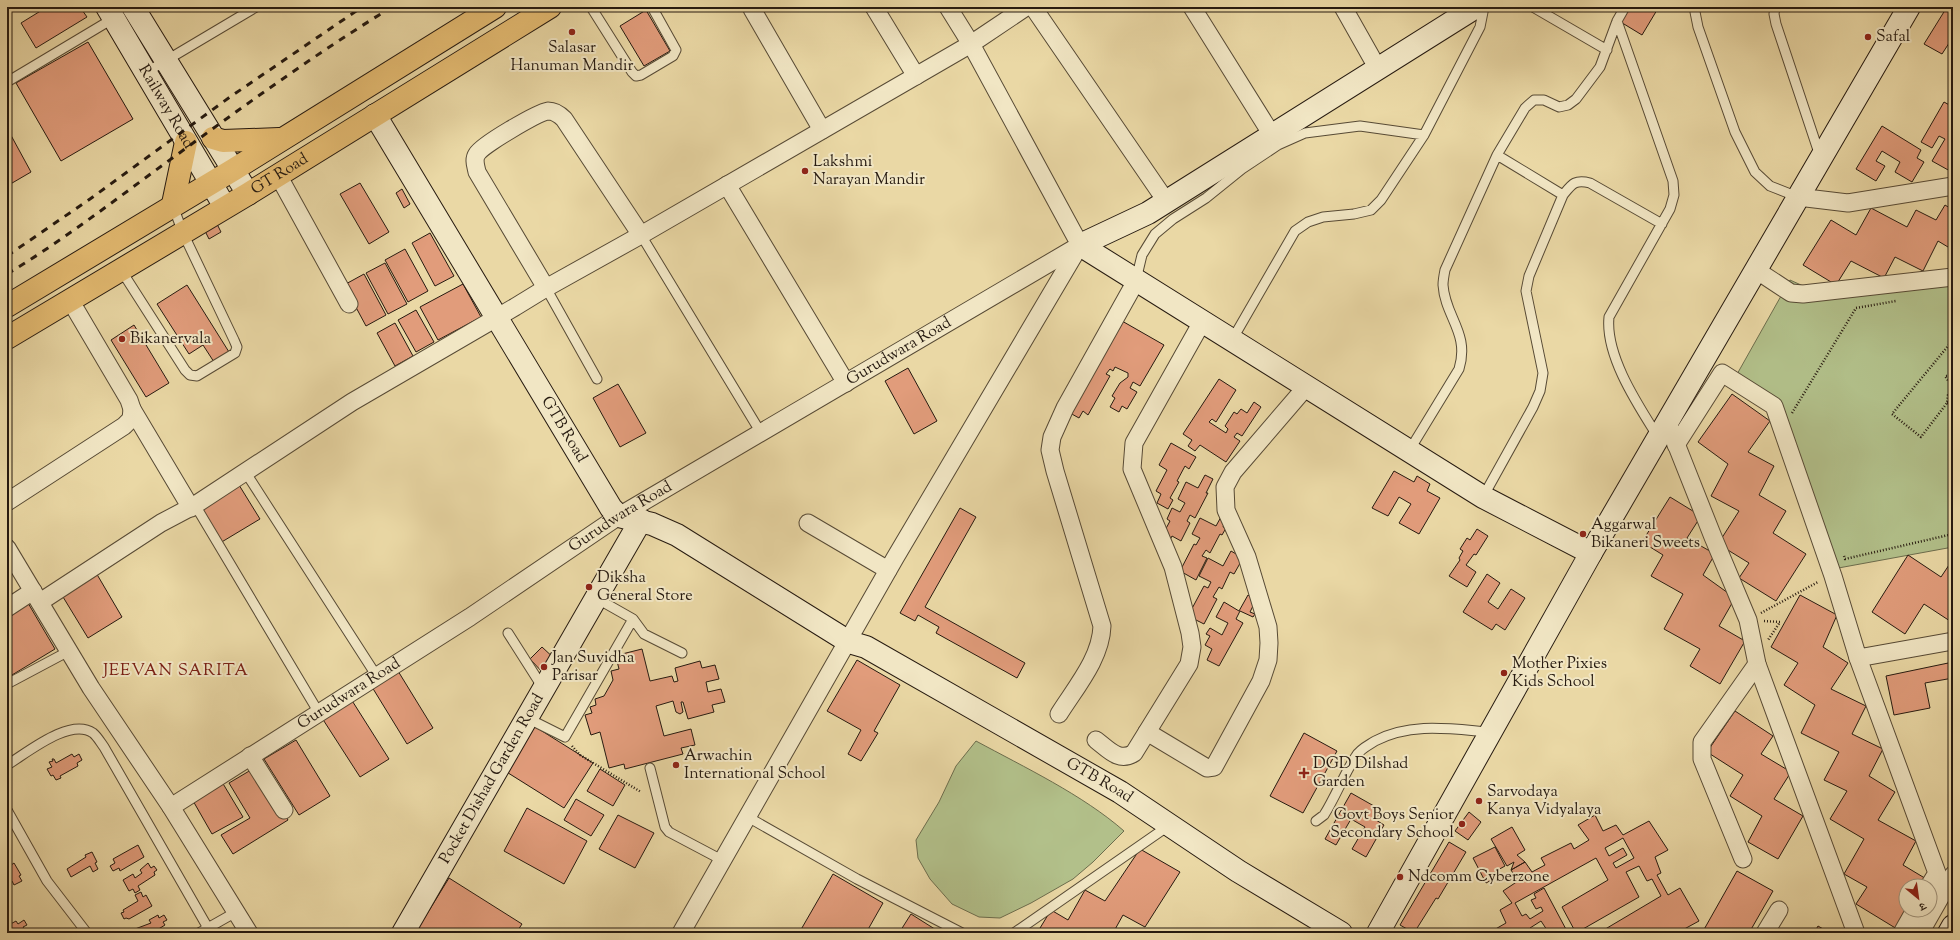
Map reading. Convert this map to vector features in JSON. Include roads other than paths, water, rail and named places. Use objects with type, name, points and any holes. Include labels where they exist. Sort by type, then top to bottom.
[{"type":"highway","name":"GT Road","points":[[7,306],[173,204],[233,170],[494,7]]},
{"type":"highway","name":"GT Road","points":[[7,338],[248,194],[550,7]]},
{"type":"highway","points":[[213,138],[223,141],[281,139]]},
{"type":"highway","points":[[173,204],[186,142]]},
{"type":"street","name":"Railway Road","points":[[133,7],[248,194]]},
{"type":"street","points":[[874,7],[916,76]]},
{"type":"street","points":[[948,7],[971,44],[1080,245],[1483,497],[1591,553]]},
{"type":"street","points":[[7,608],[37,596],[193,506],[246,473],[352,402],[496,319],[546,288],[641,235],[971,44],[1026,7]]},
{"type":"street","points":[[1033,7],[1166,201]]},
{"type":"street","points":[[1192,7],[1272,135]]},
{"type":"street","points":[[1343,7],[1378,69]]},
{"type":"street","points":[[681,933],[746,816],[849,642],[888,570],[1080,245],[1148,213],[1476,7]]},
{"type":"street","points":[[1378,933],[1591,553],[1667,434],[1756,270],[1909,7]]},
{"type":"street","points":[[752,9],[822,130]]},
{"type":"street","name":"Railway Road","points":[[111,13],[225,207]]},
{"type":"street","points":[[546,288],[477,172],[474,162],[476,155],[483,147],[538,114],[549,111],[558,114],[564,119],[641,235]]},
{"type":"street","name":"GTB Road","points":[[375,115],[496,319],[611,508],[619,516],[641,520],[677,535],[849,642],[859,656],[1117,797],[1164,827],[1341,933]]},
{"type":"street","points":[[278,175],[349,304]]},
{"type":"street","points":[[727,185],[846,383]]},
{"type":"street","points":[[1798,197],[1848,203],[1953,186]]},
{"type":"street","name":"Gurudwara Road","points":[[171,807],[376,675],[470,617],[619,516],[1080,245]]},
{"type":"street","points":[[1756,270],[1791,292],[1804,294],[1953,277]]},
{"type":"street","points":[[1059,714],[1096,654],[1102,640],[1102,626],[1055,470],[1050,450],[1052,437],[1065,408],[1136,281]]},
{"type":"street","points":[[70,300],[129,400],[132,409],[193,506]]},
{"type":"street","points":[[1096,740],[1119,757],[1128,757],[1134,753],[1189,664],[1192,647],[1174,567],[1132,469],[1132,455],[1134,443],[1202,322]]},
{"type":"street","points":[[1667,434],[1722,373],[1774,406],[1833,576],[1858,658],[1937,873],[1934,878]]},
{"type":"street","points":[[1147,732],[1207,768],[1214,767],[1261,681],[1268,660],[1268,627],[1247,557],[1226,510],[1225,487],[1233,472],[1306,387]]},
{"type":"street","points":[[7,502],[124,426],[131,419],[132,409]]},
{"type":"street","points":[[1667,434],[1748,620],[1757,662],[1856,933]]},
{"type":"street","name":"Pocket Dishad Garden Road","points":[[403,933],[641,520]]},
{"type":"street","points":[[808,523],[888,570]]},
{"type":"street","points":[[7,548],[91,688],[171,807],[249,933]]},
{"type":"street","points":[[1858,658],[1953,641]]},
{"type":"street","points":[[1742,859],[1702,758],[1702,742],[1757,662]]},
{"type":"street","points":[[250,756],[284,810]]},
{"type":"street","name":"GTB Road","points":[[1164,827],[1234,884],[1312,933]]},
{"type":"street","points":[[1920,933],[1953,875]]},
{"type":"street","points":[[1765,933],[1779,910]]},
{"type":"street","points":[[1902,933],[1910,918]]},
{"type":"street","points":[[1949,933],[1953,926]]},
{"type":"lane","points":[[145,73],[256,7]]},
{"type":"lane","points":[[590,7],[636,76],[641,75],[673,56],[676,50],[652,7]]},
{"type":"lane","points":[[1232,340],[1296,232],[1308,222],[1322,217],[1354,214],[1371,210],[1381,200],[1424,135],[1480,27],[1484,7]]},
{"type":"lane","points":[[1533,7],[1606,50]]},
{"type":"lane","points":[[1409,451],[1459,370],[1463,357],[1462,343],[1445,297],[1443,285],[1445,270],[1497,155],[1525,108],[1534,100],[1544,100],[1559,107],[1568,105],[1576,99],[1600,67],[1617,21],[1625,7]]},
{"type":"lane","points":[[1695,7],[1698,27],[1744,154],[1755,172],[1770,186],[1798,197]]},
{"type":"lane","points":[[1775,7],[1776,24],[1821,158]]},
{"type":"lane","points":[[7,82],[111,13]]},
{"type":"lane","points":[[1617,21],[1673,180],[1674,196],[1670,209],[1662,224],[1609,317],[1608,327],[1610,342],[1635,400],[1667,434]]},
{"type":"lane","points":[[1136,281],[1142,255],[1155,234],[1173,219],[1206,198],[1242,169],[1278,145],[1305,133],[1360,126],[1424,135]]},
{"type":"lane","points":[[1497,155],[1563,195]]},
{"type":"lane","points":[[1483,497],[1533,407],[1540,391],[1543,373],[1526,291],[1529,276],[1563,195],[1572,185],[1580,181],[1590,183],[1662,224]]},
{"type":"lane","points":[[121,270],[185,370],[190,375],[197,376],[235,353],[237,347],[182,233],[173,204]]},
{"type":"lane","points":[[641,235],[761,433]]},
{"type":"lane","points":[[546,288],[597,379]]},
{"type":"lane","points":[[246,473],[376,675]]},
{"type":"lane","points":[[193,506],[319,713]]},
{"type":"lane","points":[[596,598],[633,619],[644,634],[682,653]]},
{"type":"lane","points":[[527,718],[565,737],[633,619]]},
{"type":"lane","points":[[508,633],[544,689]]},
{"type":"lane","points":[[7,684],[69,651]]},
{"type":"lane","points":[[7,765],[61,732],[74,728],[93,733],[104,747],[208,928]]},
{"type":"lane","points":[[1316,821],[1324,815],[1356,755],[1367,746],[1381,738],[1402,731],[1418,729],[1438,728],[1490,732]]},
{"type":"lane","points":[[650,768],[665,827],[669,832],[722,860]]},
{"type":"lane","points":[[7,810],[47,881],[87,933]]},
{"type":"lane","points":[[746,816],[857,879],[962,933]]},
{"type":"lane","points":[[1014,933],[1164,827]]},
{"type":"lane","points":[[199,933],[236,912]]},
{"type":"railway","points":[[7,256],[90,199],[230,97],[362,7]]},
{"type":"railway","points":[[7,274],[83,224],[272,86],[392,7]]},
{"type":"place","name":"Salasar Hanuman Mandir","points":[[572,32]]},
{"type":"place","name":"Safal","points":[[1868,37]]},
{"type":"place","name":"Lakshmi Narayan Mandir","points":[[805,171]]},
{"type":"place","name":"Bikanervala","points":[[122,339]]},
{"type":"place","name":"Aggarwal Bikaneri Sweets","points":[[1583,534]]},
{"type":"place","name":"Diksha General Store","points":[[589,587]]},
{"type":"place","name":"Jan Suvidha Parisar","points":[[544,667]]},
{"type":"place","name":"Mother Pixies Kids School","points":[[1504,673]]},
{"type":"place","name":"Arwachin International School","points":[[676,765]]},
{"type":"place","name":"DGD Dilshad Garden","points":[[1304,773]]},
{"type":"place","name":"Sarvodaya Kanya Vidyalaya","points":[[1479,801]]},
{"type":"place","name":"Govt Boys Senior Secondary School","points":[[1462,824]]},
{"type":"place","name":"Ndcomm Cyberzone","points":[[1400,877]]},
{"type":"district","name":"JEEVAN SARITA","points":[[176,671]]}]
